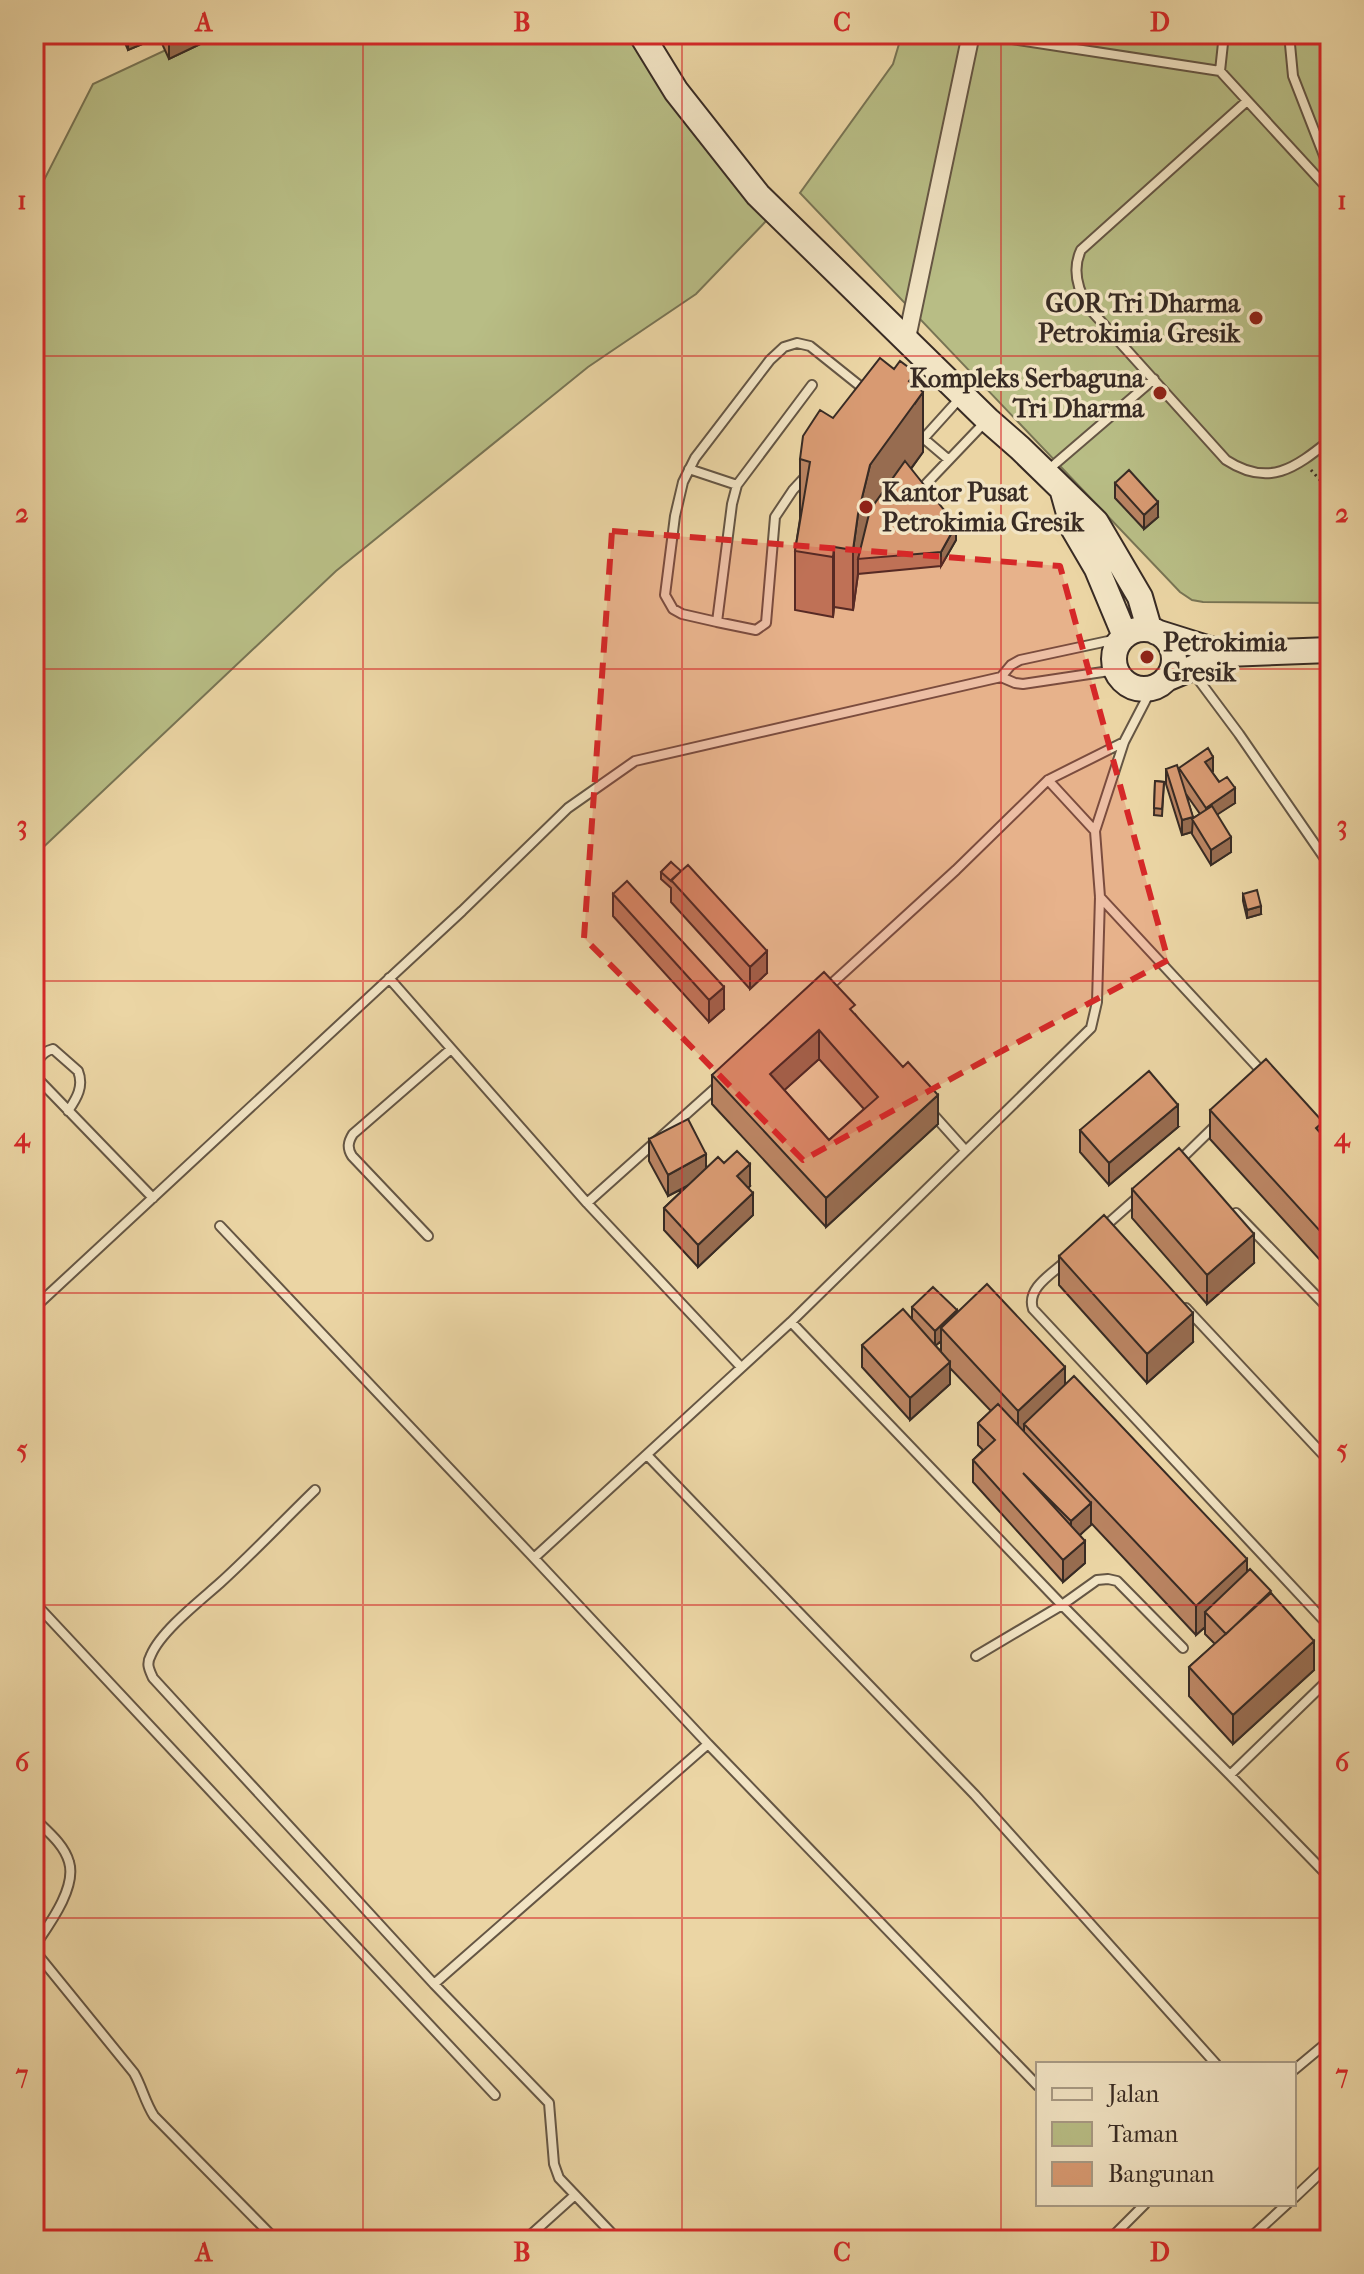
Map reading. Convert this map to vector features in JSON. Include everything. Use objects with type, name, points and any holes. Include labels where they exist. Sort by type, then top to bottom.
[{"type":"main road","points":[[641,34],[676,91],[758,195],[988,420],[1054,480],[1073,528],[1138,634],[1170,645],[1174,663],[1159,684]]},
{"type":"main road","points":[[1138,634],[1226,654],[1330,650]]},
{"type":"main road","points":[[1138,634],[1115,653],[1120,678],[1134,687],[1159,684],[1226,654]]},
{"type":"street","points":[[907,338],[971,34]]},
{"type":"lane","points":[[979,34],[1220,71],[1330,191]]},
{"type":"lane","points":[[1220,71],[1224,34]]},
{"type":"lane","points":[[1289,34],[1293,76],[1330,171]]},
{"type":"lane","points":[[1247,101],[1081,250],[1077,280],[1088,307],[1226,460],[1241,470],[1259,475],[1271,474],[1304,461],[1330,440]]},
{"type":"lane","points":[[814,467],[793,490],[775,517],[766,623],[756,630],[682,614],[673,609],[665,595],[675,516],[683,482],[707,442],[784,347],[797,343],[810,346],[875,398]]},
{"type":"lane","points":[[1054,480],[1154,379]]},
{"type":"lane","points":[[717,622],[737,485],[812,385]]},
{"type":"lane","points":[[924,438],[963,395]]},
{"type":"lane","points":[[926,484],[988,420]]},
{"type":"lane","points":[[912,428],[949,460]]},
{"type":"lane","points":[[689,469],[737,485]]},
{"type":"lane","points":[[1001,677],[1020,660],[1138,634]]},
{"type":"lane","points":[[1190,668],[1330,866]]},
{"type":"lane","points":[[34,1308],[462,911],[568,808],[635,761],[1001,677],[1023,684],[1116,670]]},
{"type":"lane","points":[[534,1558],[791,1322],[1091,1028],[1097,1002],[1100,897],[1095,831],[1124,742],[1159,684]]},
{"type":"lane","points":[[823,992],[956,870],[1048,780],[1124,742]]},
{"type":"lane","points":[[1048,780],[1095,831]]},
{"type":"lane","points":[[1100,897],[1266,1077],[1256,1087]]},
{"type":"lane","points":[[389,978],[587,1203],[741,1367]]},
{"type":"lane","points":[[68,1111],[78,1097],[80,1075],[53,1049],[47,1050],[39,1058],[35,1075],[68,1111],[116,1162],[153,1198]]},
{"type":"lane","points":[[428,1236],[352,1156],[349,1140],[451,1049]]},
{"type":"lane","points":[[587,1203],[732,1073]]},
{"type":"lane","points":[[924,1105],[965,1150]]},
{"type":"lane","points":[[1171,1168],[1224,1118]]},
{"type":"lane","points":[[1182,1158],[1192,1169]]},
{"type":"lane","points":[[1097,1233],[1150,1186]]},
{"type":"lane","points":[[1224,1202],[1330,1310]]},
{"type":"lane","points":[[1108,1224],[1118,1235]]},
{"type":"lane","points":[[220,1226],[708,1744],[1036,2084]]},
{"type":"lane","points":[[1076,1252],[1035,1290],[1031,1297],[1033,1309],[1330,1627]]},
{"type":"lane","points":[[1182,1303],[1330,1462]]},
{"type":"lane","points":[[791,1322],[1062,1605],[1330,1878]]},
{"type":"lane","points":[[647,1455],[975,1795],[1214,2062]]},
{"type":"lane","points":[[315,1490],[184,1615],[149,1656],[148,1667],[153,1678],[434,1984],[549,2103],[554,2164],[559,2178],[618,2240]]},
{"type":"lane","points":[[976,1656],[1062,1605],[1097,1580],[1108,1579],[1117,1581],[1183,1648]]},
{"type":"lane","points":[[34,1602],[495,2095]]},
{"type":"lane","points":[[1230,1775],[1330,1678]]},
{"type":"lane","points":[[434,1984],[708,1744]]},
{"type":"lane","points":[[34,1818],[56,1840],[70,1863],[69,1883],[58,1910],[34,1948],[134,2073],[154,2116],[276,2240]]},
{"type":"lane","points":[[1296,2068],[1330,2040]]},
{"type":"lane","points":[[1296,2196],[1330,2164]]},
{"type":"lane","points":[[525,2240],[575,2195]]},
{"type":"lane","points":[[1109,2240],[1143,2206]]},
{"type":"lane","points":[[1248,2240],[1285,2206]]},
{"type":"path","points":[[1304,461],[1330,491]]},
{"type":"highlighted area","points":[[612,531],[1060,566],[1168,960],[803,1160],[584,938]]},
{"type":"green space","points":[[200,34],[636,34],[769,218],[696,294],[588,367],[336,571],[34,856],[34,193],[41,186],[93,84]]},
{"type":"green space","name":"Kompleks Serbaguna Tri Dharma","points":[[902,34],[1330,34],[1330,603],[1203,602],[1192,600],[1180,592],[800,193],[893,64]]},
{"type":"building","points":[[880,358],[894,369],[900,361],[916,373],[909,381],[923,392],[870,465],[853,550],[834,547],[833,557],[795,551],[810,462],[800,459],[803,436],[820,410],[833,418]]},
{"type":"building","points":[[905,461],[956,525],[941,552],[858,559],[870,510]]},
{"type":"building","points":[[1129,470],[1158,502],[1144,515],[1115,483]]},
{"type":"building","points":[[1208,748],[1213,757],[1205,762],[1219,782],[1227,777],[1235,788],[1206,808],[1179,768]]},
{"type":"building","points":[[1177,765],[1193,817],[1182,820],[1166,769]]},
{"type":"building","points":[[1155,781],[1164,782],[1162,809],[1154,808]]},
{"type":"building","points":[[1212,806],[1231,837],[1211,850],[1192,819]]},
{"type":"building","points":[[671,862],[681,871],[671,881],[661,872]]},
{"type":"building","points":[[688,865],[767,951],[750,967],[671,880]]},
{"type":"building","points":[[627,881],[724,987],[709,1000],[613,894]]},
{"type":"building","points":[[1257,890],[1261,906],[1247,910],[1243,894]]},
{"type":"building","points":[[824,972],[855,1005],[850,1009],[903,1067],[908,1062],[938,1095],[826,1198],[712,1075]],"holes":[[[819,1030],[878,1097],[829,1140],[770,1074]]]},
{"type":"building","points":[[1266,1059],[1323,1122],[1316,1128],[1330,1144],[1330,1242],[1210,1110]]},
{"type":"building","points":[[1149,1071],[1178,1105],[1109,1163],[1080,1130]]},
{"type":"building","points":[[688,1119],[706,1154],[668,1175],[649,1139]]},
{"type":"building","points":[[1179,1148],[1254,1234],[1207,1275],[1132,1189]]},
{"type":"building","points":[[737,1151],[750,1164],[737,1176],[753,1193],[698,1245],[664,1208],[718,1157],[724,1163]]},
{"type":"building","points":[[1104,1215],[1193,1313],[1147,1354],[1059,1256]]},
{"type":"building","points":[[987,1284],[1065,1367],[1018,1411],[941,1328]]},
{"type":"building","points":[[933,1287],[957,1310],[935,1331],[912,1307]]},
{"type":"building","points":[[903,1309],[950,1362],[910,1398],[862,1345]]},
{"type":"building","points":[[1074,1376],[1247,1559],[1196,1606],[1024,1424]]},
{"type":"building","points":[[998,1404],[1091,1503],[1071,1521],[1023,1473],[1085,1541],[1063,1560],[973,1460],[995,1440],[978,1423]]},
{"type":"building","points":[[1250,1569],[1271,1591],[1226,1634],[1205,1612]]},
{"type":"building","points":[[1271,1593],[1314,1641],[1233,1715],[1189,1667]]},
{"type":"place","name":"GOR Tri Dharma Petrokimia Gresik","points":[[1256,318]]},
{"type":"place","name":"Kompleks Serbaguna Tri Dharma","points":[[1160,393]]},
{"type":"place","name":"Kantor Pusat Petrokimia Gresik","points":[[866,507]]},
{"type":"place","name":"Petrokimia Gresik","points":[[1147,657]]}]
